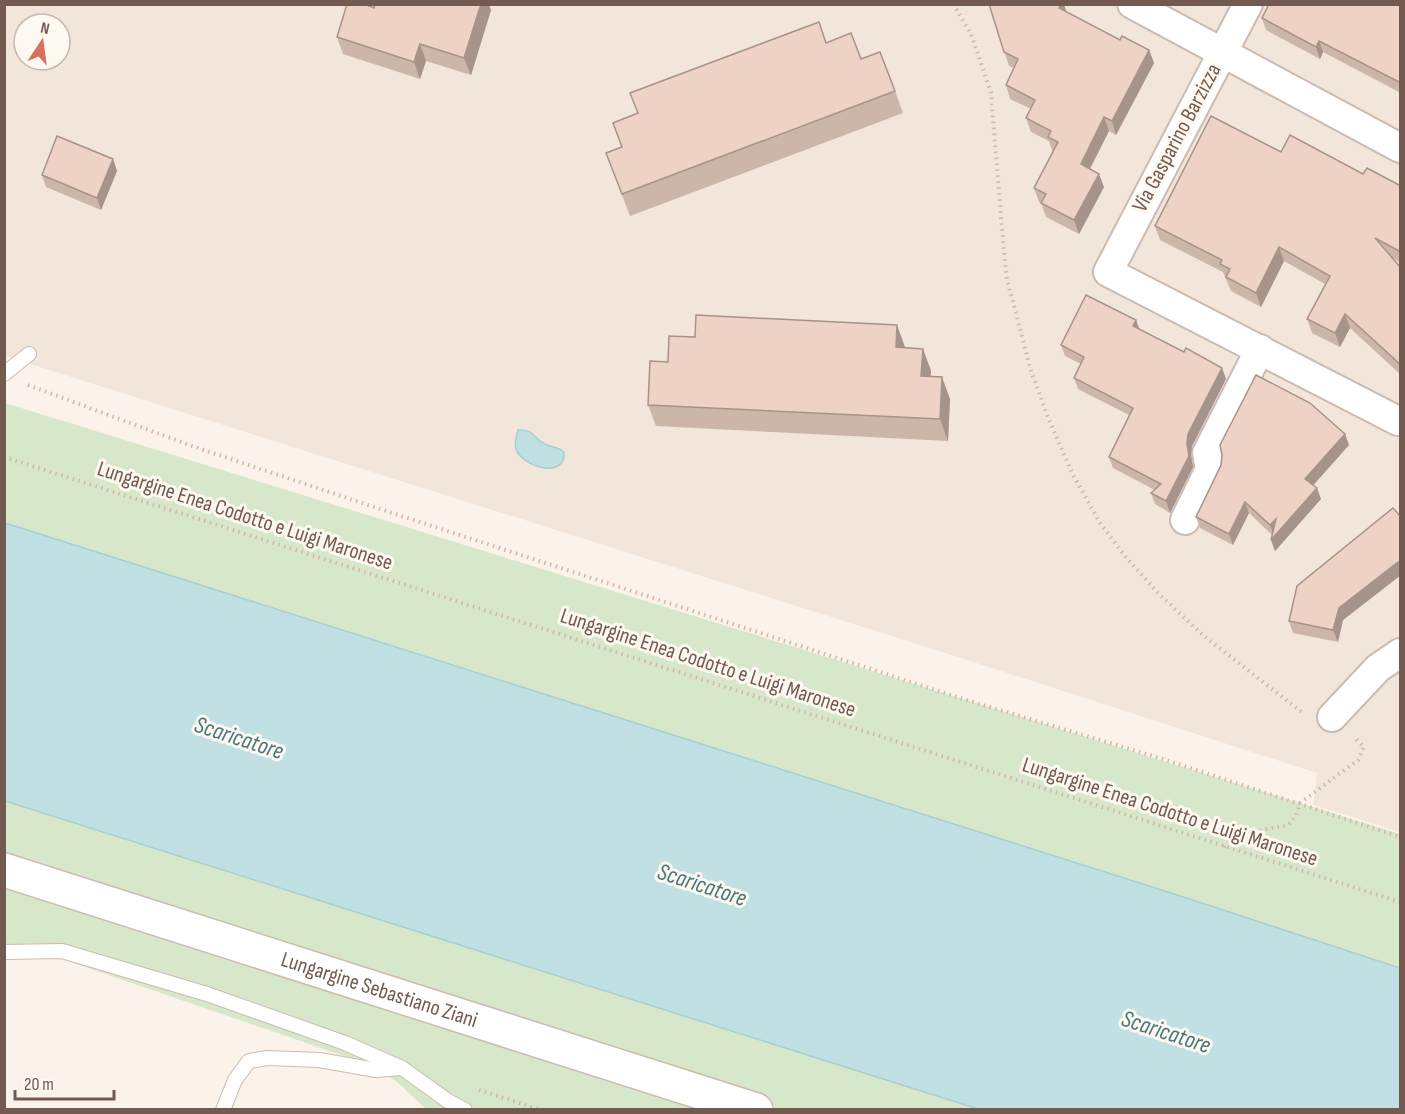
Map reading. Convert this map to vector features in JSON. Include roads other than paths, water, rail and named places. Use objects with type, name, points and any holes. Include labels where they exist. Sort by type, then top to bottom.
[{"type":"street","points":[[1132,4],[1401,148]]},
{"type":"street","name":"Via Gasparino Barzizza","points":[[1248,4],[1107,272],[1260,349]]},
{"type":"street","points":[[1185,520],[1210,469],[1207,453],[1260,349],[1398,421]]},
{"type":"street","points":[[1332,717],[1378,668],[1401,653]]},
{"type":"street","name":"Lungargine Sebastiano Ziani","points":[[4,870],[756,1110]]},
{"type":"lane","points":[[4,374],[30,354]]},
{"type":"lane","points":[[4,952],[62,951],[207,994],[345,1043],[402,1068],[446,1105],[465,1110]]},
{"type":"lane","points":[[222,1110],[235,1080],[249,1061],[267,1058],[319,1060],[376,1070],[402,1068]]},
{"type":"water","points":[[518,430],[528,431],[541,442],[562,450],[564,452],[563,461],[558,466],[543,468],[526,461],[516,449]]},
{"type":"water","name":"Scaricatore","points":[[5,523],[1168,892],[1400,968],[1400,1109],[978,1109],[5,801]]}]
